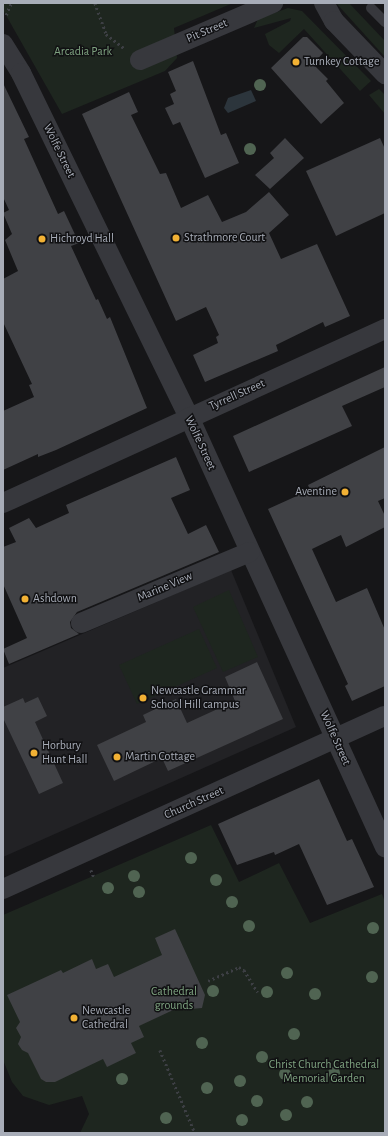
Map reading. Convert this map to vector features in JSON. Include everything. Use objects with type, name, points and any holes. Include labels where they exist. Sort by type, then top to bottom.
[{"type":"street","name":"Pit Street","points":[[140,60],[273,3]]},
{"type":"street","points":[[324,3],[334,21],[385,74]]},
{"type":"street","name":"Wolfe Street","points":[[3,44],[20,73],[189,417],[385,848]]},
{"type":"street","name":"Tyrrell Street","points":[[3,503],[385,329]]},
{"type":"street","name":"Marine View","points":[[81,623],[250,552]]},
{"type":"street","name":"Church Street","points":[[3,889],[385,716]]},
{"type":"lane","points":[[371,8],[385,22]]},
{"type":"path","points":[[6,15],[11,3]]},
{"type":"path","points":[[95,3],[106,34],[140,60]]},
{"type":"path","points":[[208,981],[238,967],[244,970],[258,992]]},
{"type":"path","points":[[160,1050],[195,1133]]},
{"type":"shaded area","points":[[251,90],[256,101],[228,113],[224,108],[228,98]]},
{"type":"shaded area","name":"Newcastle Grammar School Hill campus","points":[[231,570],[296,727],[3,857],[3,668]]},
{"type":"green space","name":"Arcadia Park","points":[[3,3],[233,3],[174,28],[177,58],[165,71],[62,114],[3,10]]},
{"type":"green space","points":[[336,3],[349,3],[385,41],[385,57]]},
{"type":"green space","points":[[288,8],[302,11],[371,81],[360,91],[304,29],[279,53],[269,45],[265,34],[290,21],[291,18],[254,28],[258,19]]},
{"type":"green space","points":[[379,89],[385,95],[385,114],[369,95]]},
{"type":"green space","points":[[229,590],[258,657],[223,672],[193,607]]},
{"type":"green space","points":[[199,629],[217,668],[137,704],[119,665]]},
{"type":"green space","name":"Cathedral grounds","points":[[211,825],[239,882],[279,863],[310,923],[382,894],[385,902],[385,1133],[80,1133],[89,1114],[82,1096],[49,1105],[23,1096],[12,1082],[3,1060],[3,915]]},
{"type":"building","points":[[303,37],[307,37],[323,53],[313,64],[328,79],[326,81],[344,103],[321,124],[271,68]]},
{"type":"building","points":[[193,61],[221,135],[226,133],[239,163],[205,178],[180,122],[173,125],[165,108],[174,104],[170,94],[176,91],[168,72]]},
{"type":"building","points":[[3,83],[29,137],[24,139],[58,214],[64,211],[79,243],[71,246],[96,300],[98,299],[107,319],[110,317],[147,408],[56,450],[38,457],[38,454],[3,470],[3,411],[34,397],[29,385],[32,384],[3,322],[3,279],[18,271],[5,240],[12,234],[3,213],[9,210],[3,197]]},
{"type":"building","points":[[129,92],[138,112],[131,115],[160,174],[166,173],[181,208],[208,195],[222,222],[246,212],[269,192],[289,215],[269,233],[281,259],[317,244],[350,316],[325,327],[323,322],[276,345],[278,351],[205,382],[193,355],[218,343],[216,337],[219,335],[206,307],[176,321],[82,114]]},
{"type":"building","points":[[285,138],[304,158],[270,189],[255,175],[274,158],[270,153]]},
{"type":"building","points":[[380,138],[385,149],[385,213],[336,236],[306,171]]},
{"type":"building","points":[[385,367],[385,387],[342,406],[352,426],[249,472],[233,436]]},
{"type":"building","points":[[385,447],[385,498],[378,501],[385,516],[385,527],[346,547],[341,535],[312,549],[336,602],[367,588],[385,630],[385,686],[352,701],[345,686],[348,684],[268,509],[310,490],[308,485]]},
{"type":"building","points":[[176,457],[190,490],[171,498],[188,534],[206,525],[219,552],[77,612],[70,622],[71,628],[79,634],[9,664],[3,649],[27,638],[3,584],[3,547],[16,542],[9,528],[29,518],[36,528],[69,513],[66,505]]},
{"type":"building","points":[[257,662],[283,719],[168,771],[162,758],[114,781],[97,745],[146,722],[143,715],[176,699],[187,723],[235,701],[225,677]]},
{"type":"building","name":"Horbury Hunt Hall","points":[[38,697],[47,716],[35,722],[63,783],[39,794],[3,718],[3,707],[23,698],[25,703]]},
{"type":"building","points":[[319,779],[347,841],[352,839],[374,887],[327,905],[299,844],[275,855],[274,852],[237,865],[218,824]]},
{"type":"building","name":"Newcastle Cathedral","points":[[175,929],[205,995],[202,1008],[191,1009],[186,1004],[139,1026],[144,1037],[131,1043],[136,1053],[107,1067],[103,1059],[55,1082],[46,1082],[41,1079],[28,1053],[22,1050],[18,1044],[21,1037],[16,1028],[20,1022],[7,995],[61,970],[63,973],[92,959],[96,969],[108,964],[114,977],[162,955],[155,938]]},
{"type":"place","name":"Turnkey Cottage","points":[[296,62]]},
{"type":"place","name":"Strathmore Court","points":[[176,238]]},
{"type":"place","name":"Hichroyd Hall","points":[[42,239]]},
{"type":"place","name":"Aventine","points":[[345,492]]},
{"type":"place","name":"Ashdown","points":[[25,599]]},
{"type":"place","name":"Newcastle Grammar School Hill campus","points":[[143,698]]},
{"type":"place","name":"Horbury Hunt Hall","points":[[34,753]]},
{"type":"place","name":"Martin Cottage","points":[[117,757]]},
{"type":"place","name":"Newcastle Cathedral","points":[[74,1018]]},
{"type":"park label","name":"Christ Church Cathedral Memorial Garden","points":[[324,1072]]}]
